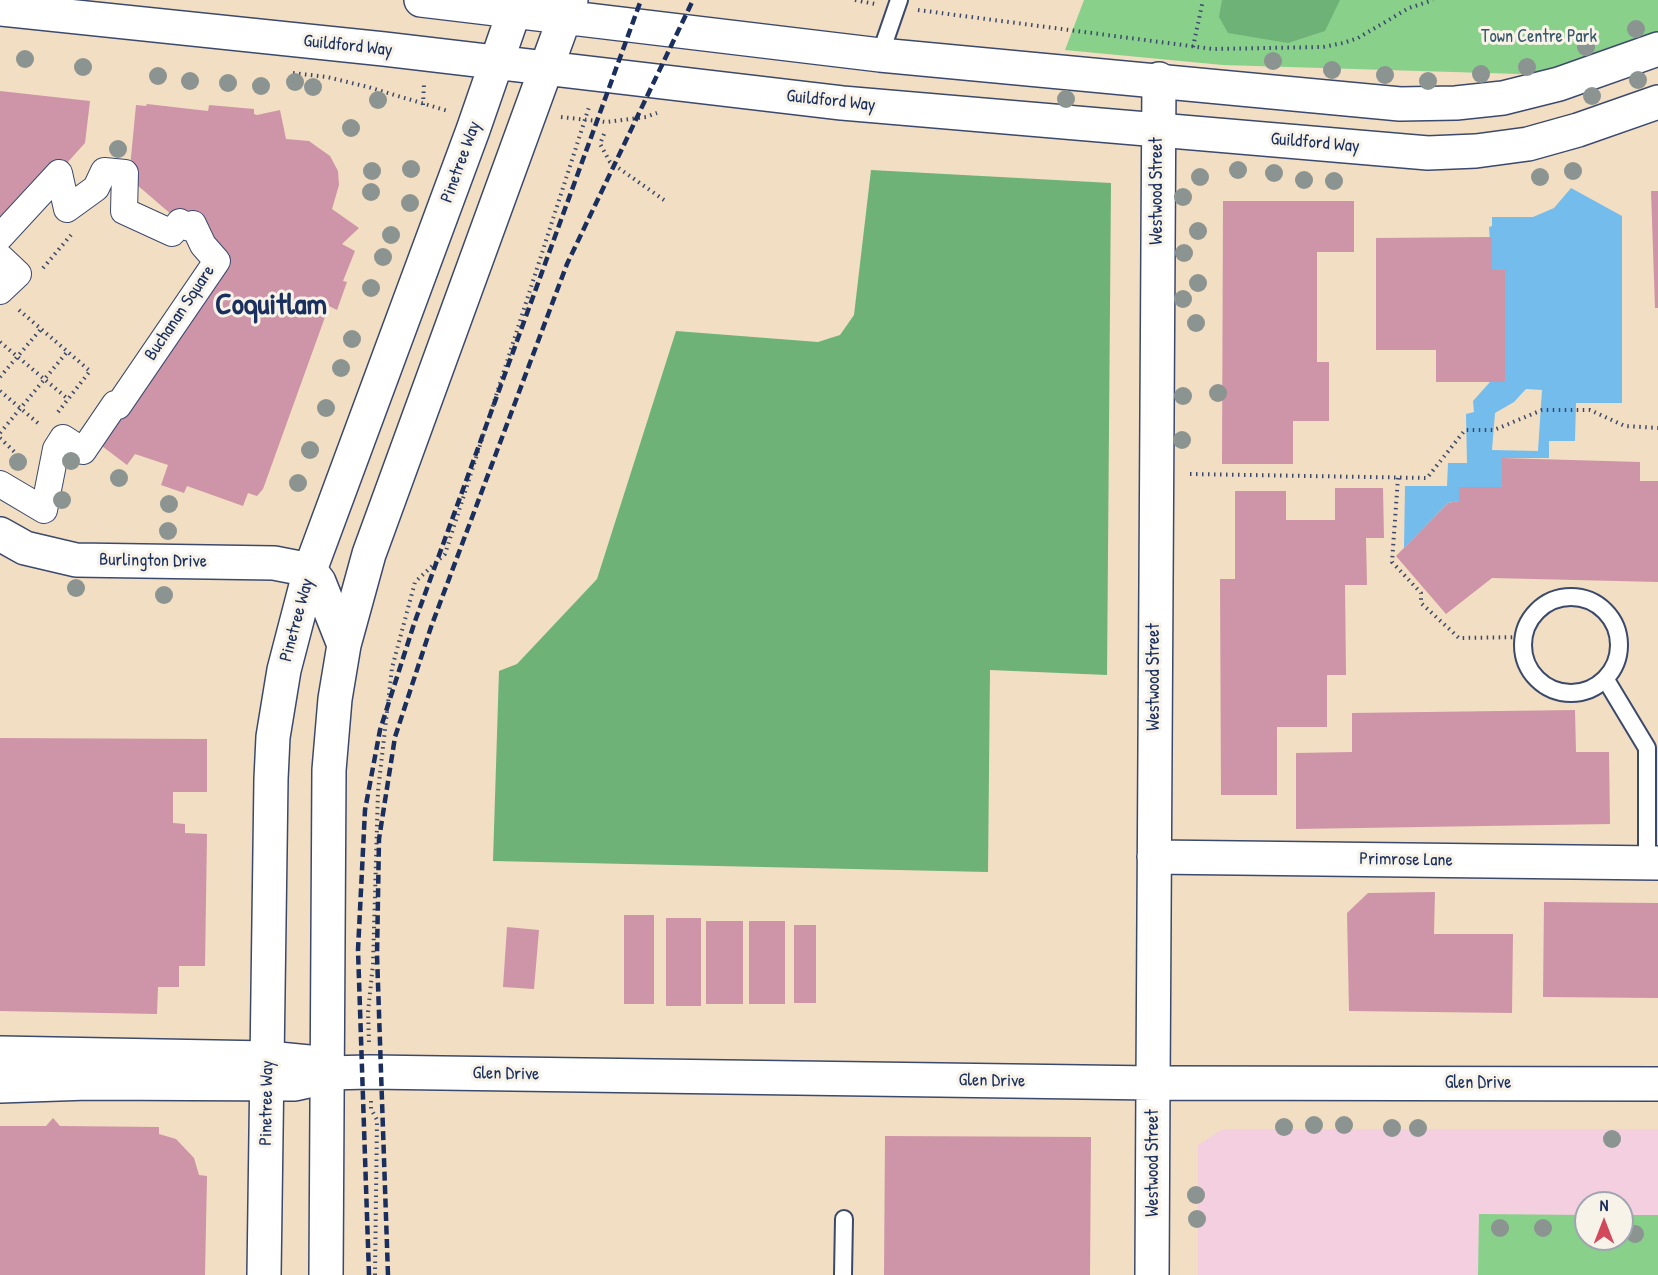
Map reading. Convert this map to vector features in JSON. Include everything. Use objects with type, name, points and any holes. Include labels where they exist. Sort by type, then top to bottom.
[{"type":"main road","points":[[421,0],[568,8],[880,55],[1400,104],[1456,103],[1503,98],[1559,84],[1658,49]]},
{"type":"main road","name":"Pinetree Way","points":[[264,1275],[273,737],[290,638],[310,570],[473,130],[516,6]]},
{"type":"main road","points":[[326,1275],[330,747],[344,645],[369,554],[568,8]]},
{"type":"main road","name":"Guildford Way","points":[[0,9],[384,49],[494,64],[842,103],[1428,153],[1476,151],[1528,144],[1578,130],[1658,102]]},
{"type":"main road","name":"Westwood Street","points":[[1152,1275],[1159,80]]},
{"type":"main road","name":"Burlington Drive","points":[[0,534],[25,548],[68,559],[274,563],[310,570]]},
{"type":"main road","points":[[310,570],[319,582],[344,645]]},
{"type":"main road","name":"Primrose Lane","points":[[1154,857],[1652,862]]},
{"type":"main road","name":"Glen Drive","points":[[0,1053],[267,1071]]},
{"type":"main road","name":"Glen Drive","points":[[0,1086],[88,1083],[267,1071],[309,1062],[326,1073],[1153,1083],[1658,1084]]},
{"type":"street","name":"Buchanan Square","points":[[0,237],[59,173],[67,209],[96,188],[104,171],[125,173],[124,211],[172,233],[180,222],[186,227],[194,224],[203,245],[217,261],[118,406],[115,404],[83,451],[63,438],[56,450],[44,510],[0,484]]},
{"type":"street","points":[[0,257],[18,274],[5,297]]},
{"type":"lane","points":[[880,55],[898,4]]},
{"type":"lane","points":[[1577,596],[1593,601],[1607,611],[1617,625],[1621,650],[1616,666],[1606,680],[1591,690],[1574,694],[1557,691],[1542,684],[1526,663],[1524,637],[1533,615],[1545,603],[1560,597],[1577,596]]},
{"type":"lane","points":[[1606,680],[1647,748],[1652,862]]},
{"type":"lane","points":[[843,1219],[843,1275]]},
{"type":"path","points":[[855,0],[898,4],[1213,49],[1323,46],[1343,43],[1358,38],[1409,8],[1432,0]]},
{"type":"path","points":[[1192,47],[1203,0]]},
{"type":"path","points":[[292,73],[327,77],[368,87],[443,110]]},
{"type":"path","points":[[558,117],[606,122],[646,117],[669,109],[681,85]]},
{"type":"path","points":[[423,105],[424,86]]},
{"type":"path","points":[[369,1042],[371,1032],[368,1012],[374,964],[379,783],[392,668],[415,582],[446,554],[592,96]]},
{"type":"path","points":[[604,134],[600,144],[610,162],[664,200]]},
{"type":"path","points":[[44,266],[76,229]]},
{"type":"path","points":[[5,297],[90,371],[56,414]]},
{"type":"path","points":[[0,377],[41,329]]},
{"type":"path","points":[[0,342],[68,399]]},
{"type":"path","points":[[0,433],[67,352]]},
{"type":"path","points":[[0,391],[45,429]]},
{"type":"path","points":[[1190,474],[1427,478],[1465,430],[1494,430],[1542,410],[1590,410],[1625,426],[1658,428]]},
{"type":"path","points":[[0,438],[24,459],[28,450]]},
{"type":"path","points":[[1398,478],[1392,562],[1421,592],[1421,603],[1459,638],[1524,637]]},
{"type":"path","points":[[371,1109],[378,1120],[375,1275]]},
{"type":"shaded area","points":[[1223,1129],[1658,1129],[1658,1275],[1198,1275],[1198,1145]]},
{"type":"green space","name":"Town Centre Park","points":[[1084,0],[1658,0],[1658,35],[1552,75],[1223,65],[1065,50]]},
{"type":"green space","points":[[1222,0],[1340,0],[1325,31],[1288,43],[1228,33],[1219,17]]},
{"type":"green space","points":[[871,170],[1111,183],[1107,675],[990,670],[988,872],[493,861],[499,671],[517,664],[597,579],[676,331],[818,342],[840,335],[854,315]]},
{"type":"green space","points":[[1479,1214],[1574,1215],[1574,1251],[1634,1251],[1634,1215],[1658,1215],[1658,1275],[1478,1275]]},
{"type":"water","points":[[1571,188],[1622,216],[1622,403],[1576,403],[1575,441],[1549,441],[1549,458],[1502,458],[1502,487],[1459,487],[1459,501],[1448,503],[1404,548],[1405,486],[1447,486],[1448,463],[1467,463],[1466,414],[1474,412],[1473,401],[1490,382],[1505,382],[1505,270],[1492,270],[1489,227],[1492,226],[1492,217],[1533,217],[1554,208]],"holes":[[[1526,389],[1542,390],[1538,451],[1492,450],[1495,413],[1514,402]]]},
{"type":"building","points":[[0,91],[90,101],[85,143],[0,237]]},
{"type":"building","points":[[147,104],[208,111],[209,105],[254,109],[254,114],[257,115],[280,110],[286,139],[309,141],[330,156],[338,171],[339,185],[332,209],[359,228],[342,244],[355,251],[343,281],[347,282],[337,310],[329,306],[263,489],[257,496],[248,493],[243,506],[187,486],[184,493],[161,485],[168,465],[135,454],[127,465],[94,440],[217,261],[186,227],[129,178],[136,105],[146,106]]},
{"type":"building","points":[[1651,191],[1658,191],[1658,308],[1655,308]]},
{"type":"building","points":[[1223,201],[1354,201],[1354,252],[1317,252],[1317,362],[1329,362],[1329,421],[1293,421],[1293,464],[1222,464]]},
{"type":"building","points":[[1492,237],[1492,270],[1505,270],[1505,382],[1436,382],[1436,350],[1376,350],[1376,238]]},
{"type":"building","points":[[1502,458],[1640,462],[1640,481],[1658,481],[1658,582],[1492,578],[1446,614],[1396,556],[1448,503],[1459,501],[1459,487],[1502,487]]},
{"type":"building","points":[[1335,488],[1383,488],[1384,538],[1366,538],[1367,585],[1345,585],[1346,675],[1327,675],[1327,727],[1277,727],[1277,795],[1221,795],[1220,579],[1235,579],[1235,491],[1286,491],[1286,520],[1335,520]]},
{"type":"building","points":[[1575,710],[1576,752],[1609,752],[1610,824],[1296,829],[1296,753],[1352,752],[1352,713]]},
{"type":"building","points":[[0,738],[207,739],[207,792],[173,792],[173,823],[185,824],[185,833],[207,834],[205,966],[179,966],[179,987],[158,987],[157,1014],[0,1011]]},
{"type":"building","points":[[1435,892],[1434,934],[1513,934],[1512,1013],[1349,1011],[1347,913],[1368,893]]},
{"type":"building","points":[[1544,902],[1658,903],[1658,998],[1543,997]]},
{"type":"building","points":[[624,915],[654,915],[654,1004],[624,1004]]},
{"type":"building","points":[[666,918],[701,918],[701,1006],[666,1006]]},
{"type":"building","points":[[706,921],[743,921],[743,1004],[706,1004]]},
{"type":"building","points":[[749,921],[785,921],[785,1004],[749,1004]]},
{"type":"building","points":[[794,925],[816,925],[816,1003],[794,1003]]},
{"type":"building","points":[[507,927],[539,930],[534,989],[503,987]]},
{"type":"building","points":[[53,1118],[60,1126],[159,1127],[159,1134],[176,1139],[194,1158],[199,1175],[207,1176],[205,1275],[0,1275],[0,1126],[46,1126]]},
{"type":"building","points":[[885,1136],[1091,1137],[1090,1275],[884,1275]]},
{"type":"railway","points":[[369,1275],[358,950],[365,810],[380,730],[414,624],[641,0]]},
{"type":"railway","points":[[388,1275],[377,955],[379,839],[395,737],[431,627],[567,264],[693,0]]},
{"type":"district","name":"Coquitlam","points":[[271,306]]}]
